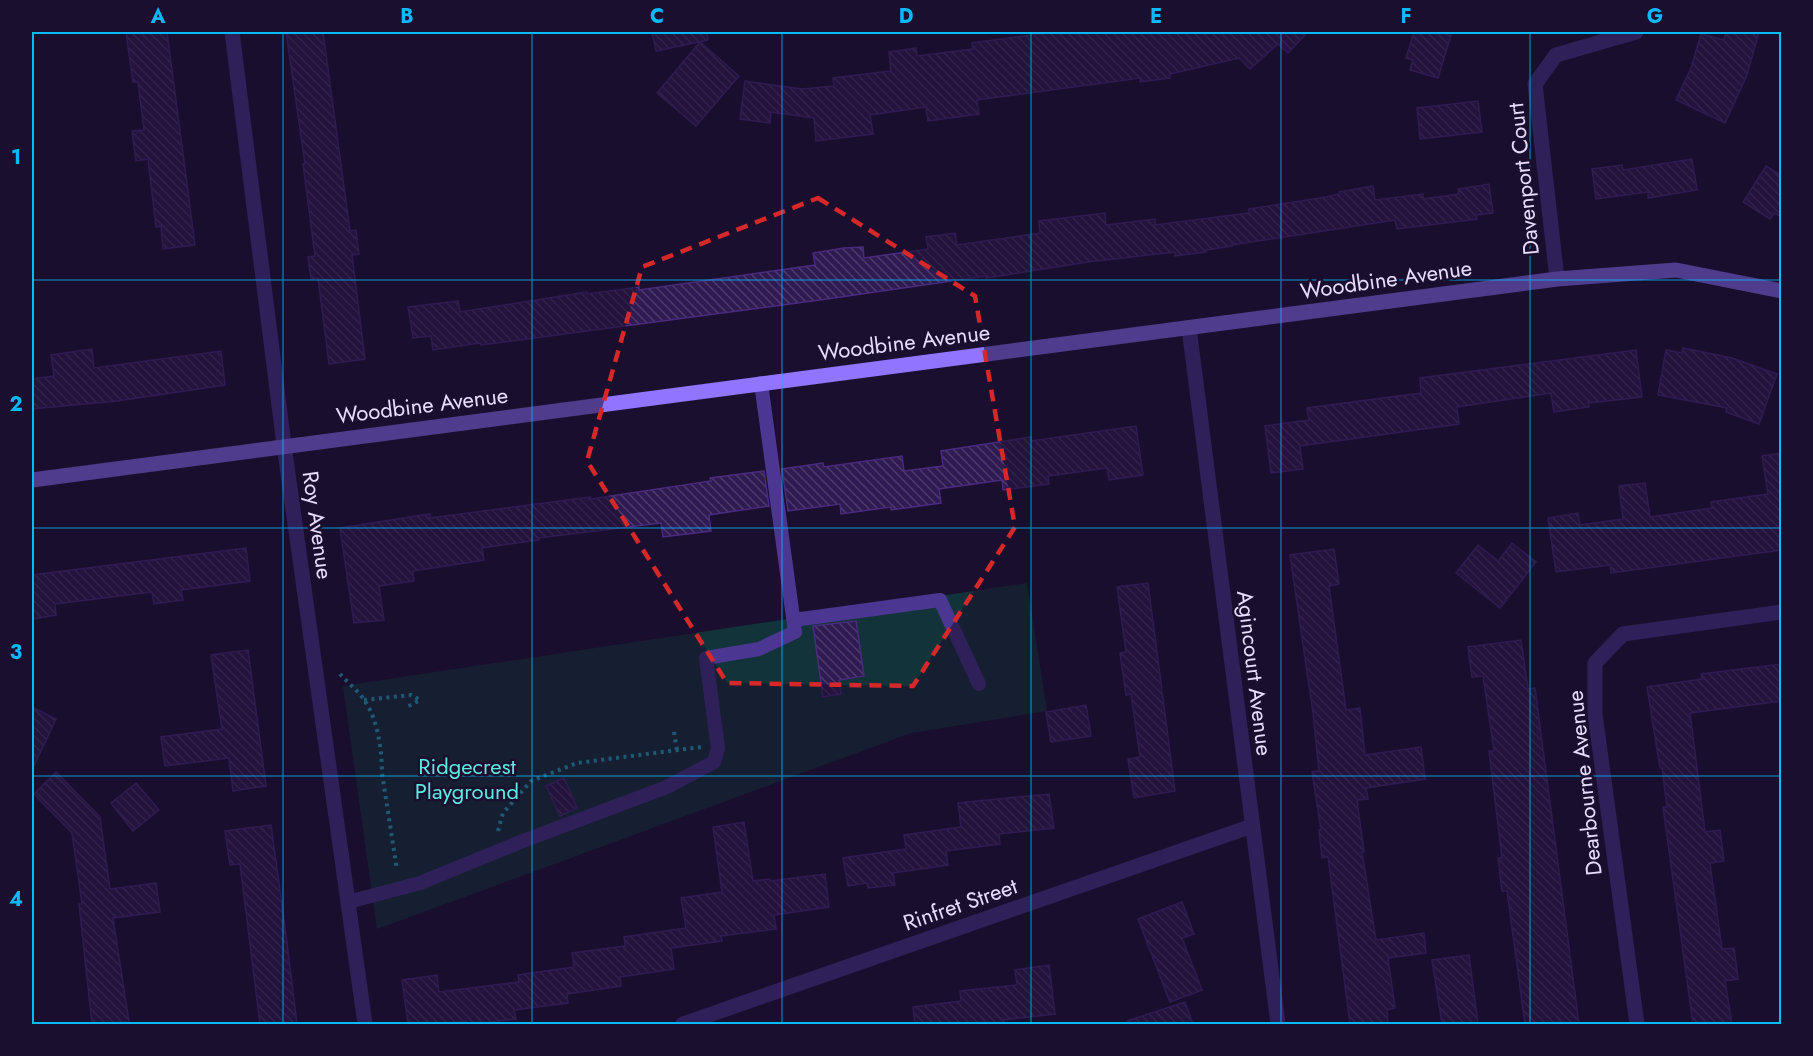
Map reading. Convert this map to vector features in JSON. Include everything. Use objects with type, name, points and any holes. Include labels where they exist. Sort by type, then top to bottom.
[{"type":"street","name":"Roy Avenue","points":[[232,32],[284,445],[365,1024]]},
{"type":"street","name":"Davenport Court","points":[[1557,279],[1535,84],[1556,55],[1636,32]]},
{"type":"street","name":"Woodbine Avenue","points":[[32,480],[1557,279],[1676,270],[1782,291]]},
{"type":"street","name":"Agincourt Avenue","points":[[1189,328],[1278,1024]]},
{"type":"street","name":"Dearbourne Avenue","points":[[1637,1024],[1595,714],[1595,663],[1623,634],[1782,612]]},
{"type":"street","name":"Rinfret Street","points":[[683,1024],[1252,826]]},
{"type":"lane","points":[[348,902],[420,883],[667,787],[714,762],[718,748],[706,658],[759,649],[795,632],[761,383]]},
{"type":"lane","points":[[794,620],[940,600],[979,684]]},
{"type":"path","points":[[340,674],[364,700],[378,736],[390,832],[398,869],[394,874]]},
{"type":"path","points":[[364,700],[411,695],[420,700],[405,708]]},
{"type":"path","points":[[674,732],[676,751]]},
{"type":"path","points":[[500,850],[498,828],[503,813],[531,781],[577,764],[707,746]]},
{"type":"highlighted area","points":[[818,198],[975,296],[1015,527],[913,686],[727,683],[587,461],[642,267]]},
{"type":"green space","name":"Ridgecrest Playground","points":[[1027,583],[1047,711],[911,733],[377,929],[343,686]]},
{"type":"building","points":[[126,32],[167,32],[195,245],[163,249],[161,226],[156,227],[148,159],[136,161],[132,131],[144,130],[138,82],[133,82]]},
{"type":"building","points":[[286,32],[323,32],[350,231],[356,230],[359,254],[352,255],[365,359],[329,364],[318,278],[311,279],[308,257],[315,256],[303,164],[305,164]]},
{"type":"building","points":[[652,32],[707,32],[708,40],[656,51]]},
{"type":"building","points":[[1053,32],[1308,32],[1288,53],[1278,44],[1250,69],[1239,58],[1170,74],[1170,78],[1140,82],[1140,78],[977,100],[979,114],[928,121],[926,107],[870,115],[873,134],[816,141],[814,118],[771,112],[770,123],[740,119],[745,81],[802,89],[834,86],[833,78],[891,71],[889,52],[916,48],[917,56],[973,49],[972,43]]},
{"type":"building","points":[[1414,32],[1452,32],[1438,78],[1410,70],[1413,60],[1406,58]]},
{"type":"building","points":[[1726,32],[1759,32],[1747,75],[1725,123],[1676,100],[1691,68],[1701,34],[1724,40]]},
{"type":"building","points":[[700,42],[739,76],[696,126],[657,93]]},
{"type":"building","points":[[1478,101],[1482,132],[1420,139],[1417,108]]},
{"type":"building","points":[[1692,159],[1697,190],[1648,198],[1648,192],[1596,199],[1592,169],[1622,165],[1623,170]]},
{"type":"building","points":[[1766,166],[1782,176],[1782,217],[1774,213],[1770,219],[1743,202]]},
{"type":"building","points":[[1489,184],[1493,213],[1476,215],[1477,219],[1397,229],[1395,220],[1232,245],[1206,250],[1206,252],[1175,256],[1175,252],[1088,262],[986,278],[986,276],[481,345],[480,343],[433,350],[431,336],[413,338],[408,307],[458,301],[460,312],[587,292],[587,294],[639,287],[639,290],[815,265],[813,253],[844,248],[863,247],[864,258],[928,249],[926,237],[955,233],[957,245],[1040,233],[1039,221],[1105,213],[1106,225],[1155,219],[1155,225],[1249,213],[1249,209],[1326,197],[1339,194],[1339,192],[1373,186],[1375,200],[1423,194],[1423,199],[1459,194],[1458,189]]},
{"type":"building","points":[[1683,348],[1732,358],[1777,374],[1759,424],[1726,412],[1727,408],[1658,395],[1666,350],[1682,353]]},
{"type":"building","points":[[92,349],[94,368],[221,351],[225,385],[117,401],[32,409],[32,379],[54,376],[51,355]]},
{"type":"building","points":[[1636,350],[1642,397],[1588,403],[1589,407],[1554,412],[1551,393],[1457,407],[1459,424],[1300,446],[1303,469],[1271,473],[1265,426],[1309,420],[1307,408],[1421,393],[1420,378]]},
{"type":"building","points":[[1136,426],[1143,475],[1109,480],[1107,468],[1048,476],[1049,484],[1003,490],[1002,480],[939,489],[941,503],[891,510],[891,507],[841,514],[840,504],[788,511],[782,469],[823,463],[824,467],[902,456],[904,471],[943,466],[941,451],[1031,437],[1031,441]]},
{"type":"building","points":[[1782,453],[1782,550],[1611,573],[1610,565],[1556,572],[1548,518],[1578,513],[1580,525],[1623,519],[1619,486],[1645,483],[1650,517],[1712,508],[1711,502],[1768,494],[1762,456]]},
{"type":"building","points":[[764,471],[769,506],[709,515],[711,531],[663,537],[661,523],[538,538],[539,540],[482,548],[484,560],[413,571],[414,581],[379,586],[384,620],[354,623],[340,528],[430,514],[430,518],[590,497],[591,499]]},
{"type":"building","points":[[1512,543],[1536,562],[1500,608],[1456,573],[1478,545],[1498,561]]},
{"type":"building","points":[[246,548],[250,581],[181,590],[183,600],[154,604],[152,592],[55,604],[56,615],[32,619],[32,575]]},
{"type":"building","points":[[1334,549],[1339,584],[1329,586],[1346,710],[1360,708],[1365,755],[1421,747],[1425,779],[1366,788],[1368,799],[1357,800],[1364,852],[1362,852],[1376,940],[1424,933],[1426,953],[1388,958],[1395,1008],[1387,1010],[1388,1024],[1350,1024],[1328,857],[1322,858],[1319,830],[1321,830],[1312,772],[1319,771],[1290,555]]},
{"type":"building","points":[[1148,583],[1175,791],[1134,798],[1128,759],[1140,757],[1131,694],[1126,695],[1120,653],[1126,652],[1117,587]]},
{"type":"building","points":[[856,621],[864,676],[839,680],[841,694],[823,697],[813,626]]},
{"type":"building","points":[[1521,640],[1528,689],[1535,688],[1579,1024],[1525,1024],[1507,891],[1502,891],[1498,858],[1502,858],[1489,751],[1494,751],[1483,676],[1472,677],[1468,647]]},
{"type":"building","points":[[248,650],[266,786],[233,791],[229,758],[165,766],[161,737],[222,729],[211,655]]},
{"type":"building","points":[[1782,664],[1782,701],[1690,713],[1705,832],[1720,830],[1724,861],[1710,863],[1722,949],[1734,948],[1738,979],[1725,981],[1732,1024],[1693,1024],[1663,807],[1667,807],[1662,768],[1660,768],[1647,687],[1702,679],[1701,674]]},
{"type":"building","points":[[1086,705],[1091,736],[1051,742],[1046,712]]},
{"type":"building","points":[[32,707],[56,719],[32,770]]},
{"type":"building","points":[[56,772],[100,817],[110,889],[156,883],[160,912],[113,918],[129,1022],[92,1024],[79,904],[82,904],[72,833],[34,794]]},
{"type":"building","points":[[564,778],[577,808],[560,816],[546,786]]},
{"type":"building","points":[[136,783],[159,810],[133,831],[111,803]]},
{"type":"building","points":[[1049,794],[1054,828],[999,834],[1000,844],[946,851],[948,865],[893,873],[895,885],[868,888],[867,883],[848,886],[843,858],[906,849],[904,835],[961,827],[958,803]]},
{"type":"building","points":[[744,822],[753,881],[825,874],[829,907],[774,915],[776,929],[721,936],[722,941],[671,948],[674,969],[620,977],[621,986],[567,994],[568,1003],[514,1010],[516,1019],[476,1024],[466,1024],[466,1021],[408,1024],[402,980],[437,975],[439,992],[519,982],[518,975],[574,967],[572,953],[625,946],[624,937],[686,928],[681,898],[722,892],[713,827]]},
{"type":"building","points":[[271,825],[297,1024],[260,1024],[240,864],[230,865],[225,831]]},
{"type":"building","points":[[1182,902],[1194,934],[1182,938],[1202,990],[1170,1002],[1138,919]]},
{"type":"building","points":[[1469,955],[1478,1024],[1442,1024],[1432,960]]},
{"type":"building","points":[[1049,965],[1055,1014],[1004,1020],[1005,1023],[915,1024],[913,1007],[961,1001],[960,991],[1017,985],[1015,970]]},
{"type":"building","points":[[1185,1002],[1193,1024],[1127,1024],[1127,1021]]}]
